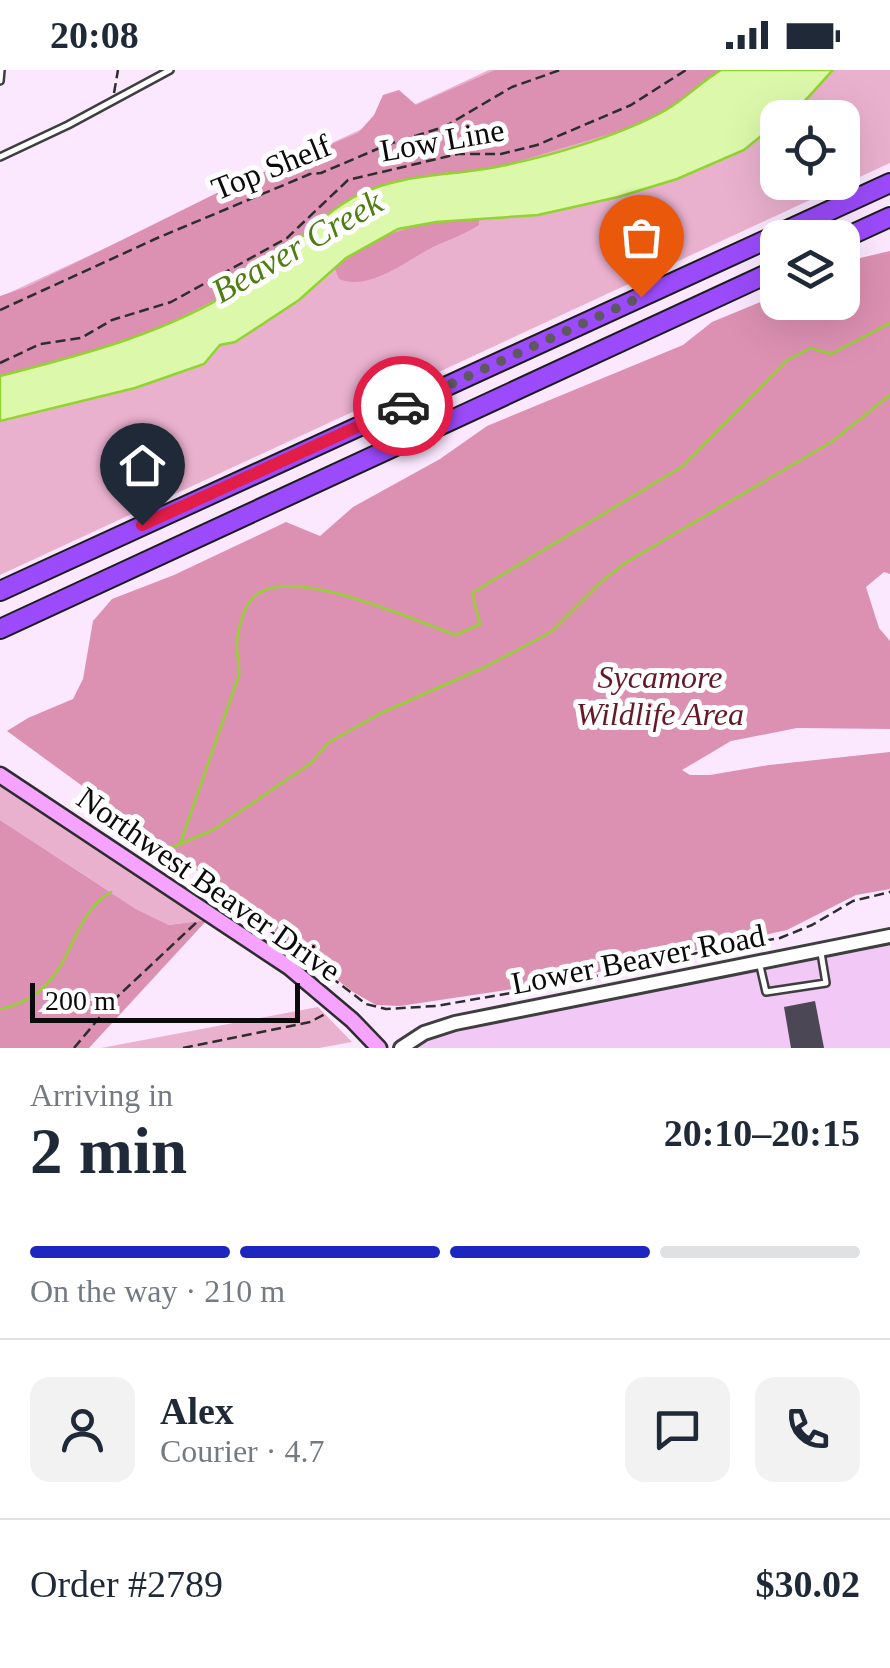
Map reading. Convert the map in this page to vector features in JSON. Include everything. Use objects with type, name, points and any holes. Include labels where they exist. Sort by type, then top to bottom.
[{"type":"highway","points":[[0,590],[890,183]]},
{"type":"highway","points":[[860,231],[890,217]]},
{"type":"highway","points":[[0,629],[760,277]]},
{"type":"main road","name":"Northwest Beaver Drive","points":[[0,775],[244,935],[336,1006],[379,1048]]},
{"type":"street","name":"Lower Beaver Road","points":[[401,1048],[424,1033],[455,1023],[890,936]]},
{"type":"lane","points":[[0,81],[1,70]]},
{"type":"lane","points":[[0,157],[170,70]]},
{"type":"lane","points":[[760,963],[766,992],[826,983],[820,950]]},
{"type":"path","points":[[111,102],[118,70]]},
{"type":"path","name":"Top Shelf","points":[[0,310],[310,174],[444,127],[512,87],[560,70]]},
{"type":"path","name":"Low Line","points":[[0,363],[40,344],[81,338],[112,320],[171,302],[287,238],[348,180],[458,154],[501,154],[537,145],[631,105],[686,70]]},
{"type":"path","points":[[214,902],[228,892],[234,896],[255,918],[366,1004],[412,1009],[568,983],[780,938],[853,901],[890,892]]},
{"type":"path","points":[[74,1048],[116,998],[198,920]]},
{"type":"path","points":[[183,1048],[310,1022],[336,1006]]},
{"type":"shaded area","points":[[489,70],[890,70],[890,163],[860,177],[860,100],[760,100],[760,200],[810,200],[0,575],[0,297]]},
{"type":"shaded area","points":[[0,785],[207,920],[169,925],[136,909],[0,820]]},
{"type":"shaded area","points":[[890,936],[890,1048],[401,1048],[415,1037]]},
{"type":"shaded area","points":[[318,1007],[352,1042],[319,1048],[101,1048]]},
{"type":"green space","points":[[495,70],[721,70],[671,108],[636,126],[500,167],[415,178],[361,193],[245,284],[201,307],[137,339],[0,376],[0,296],[27,287],[235,184],[358,133],[374,115],[383,95],[399,90],[416,105]]},
{"type":"green space","points":[[479,218],[479,225],[474,228],[376,278],[351,282],[339,279],[335,269],[385,236],[420,226]]},
{"type":"green space","name":"Sycamore Wildlife Area","points":[[890,251],[890,574],[884,572],[866,587],[879,628],[890,641],[890,729],[797,728],[731,741],[682,770],[690,775],[710,775],[890,752],[890,889],[856,895],[787,930],[540,985],[400,1006],[376,1005],[353,992],[177,855],[7,731],[73,699],[83,679],[93,621],[112,599],[174,575],[286,522],[320,536],[353,507],[440,459],[487,426],[683,345],[712,322],[760,302],[760,320],[860,320],[860,258]]},
{"type":"green space","points":[[0,820],[136,909],[169,925],[207,920],[89,1048],[0,1048]]},
{"type":"water","name":"Beaver Creek","points":[[721,70],[833,70],[805,100],[760,100],[760,137],[744,150],[677,179],[538,215],[436,222],[398,229],[346,258],[299,300],[252,331],[235,342],[220,345],[204,364],[135,388],[0,421],[0,376],[96,350],[189,315],[247,282],[330,213],[360,194],[394,182],[542,157],[629,128],[666,110]]},
{"type":"building","points":[[815,1001],[824,1048],[791,1048],[784,1007]]},
{"type":"waterway","points":[[180,844],[239,675],[238,633],[251,600],[267,589],[319,589],[456,635],[480,624],[472,593],[683,466],[787,360],[811,348],[831,354],[890,323]]},
{"type":"waterway","points":[[159,853],[213,830],[311,763],[328,743],[379,714],[487,666],[551,632],[625,563],[833,441],[890,395]]},
{"type":"waterway","points":[[0,1009],[25,1001],[43,988],[85,919],[111,892]]},
{"type":"way so far","points":[[403,406],[641,297]]},
{"type":"route","points":[[142,525],[403,406]]}]
